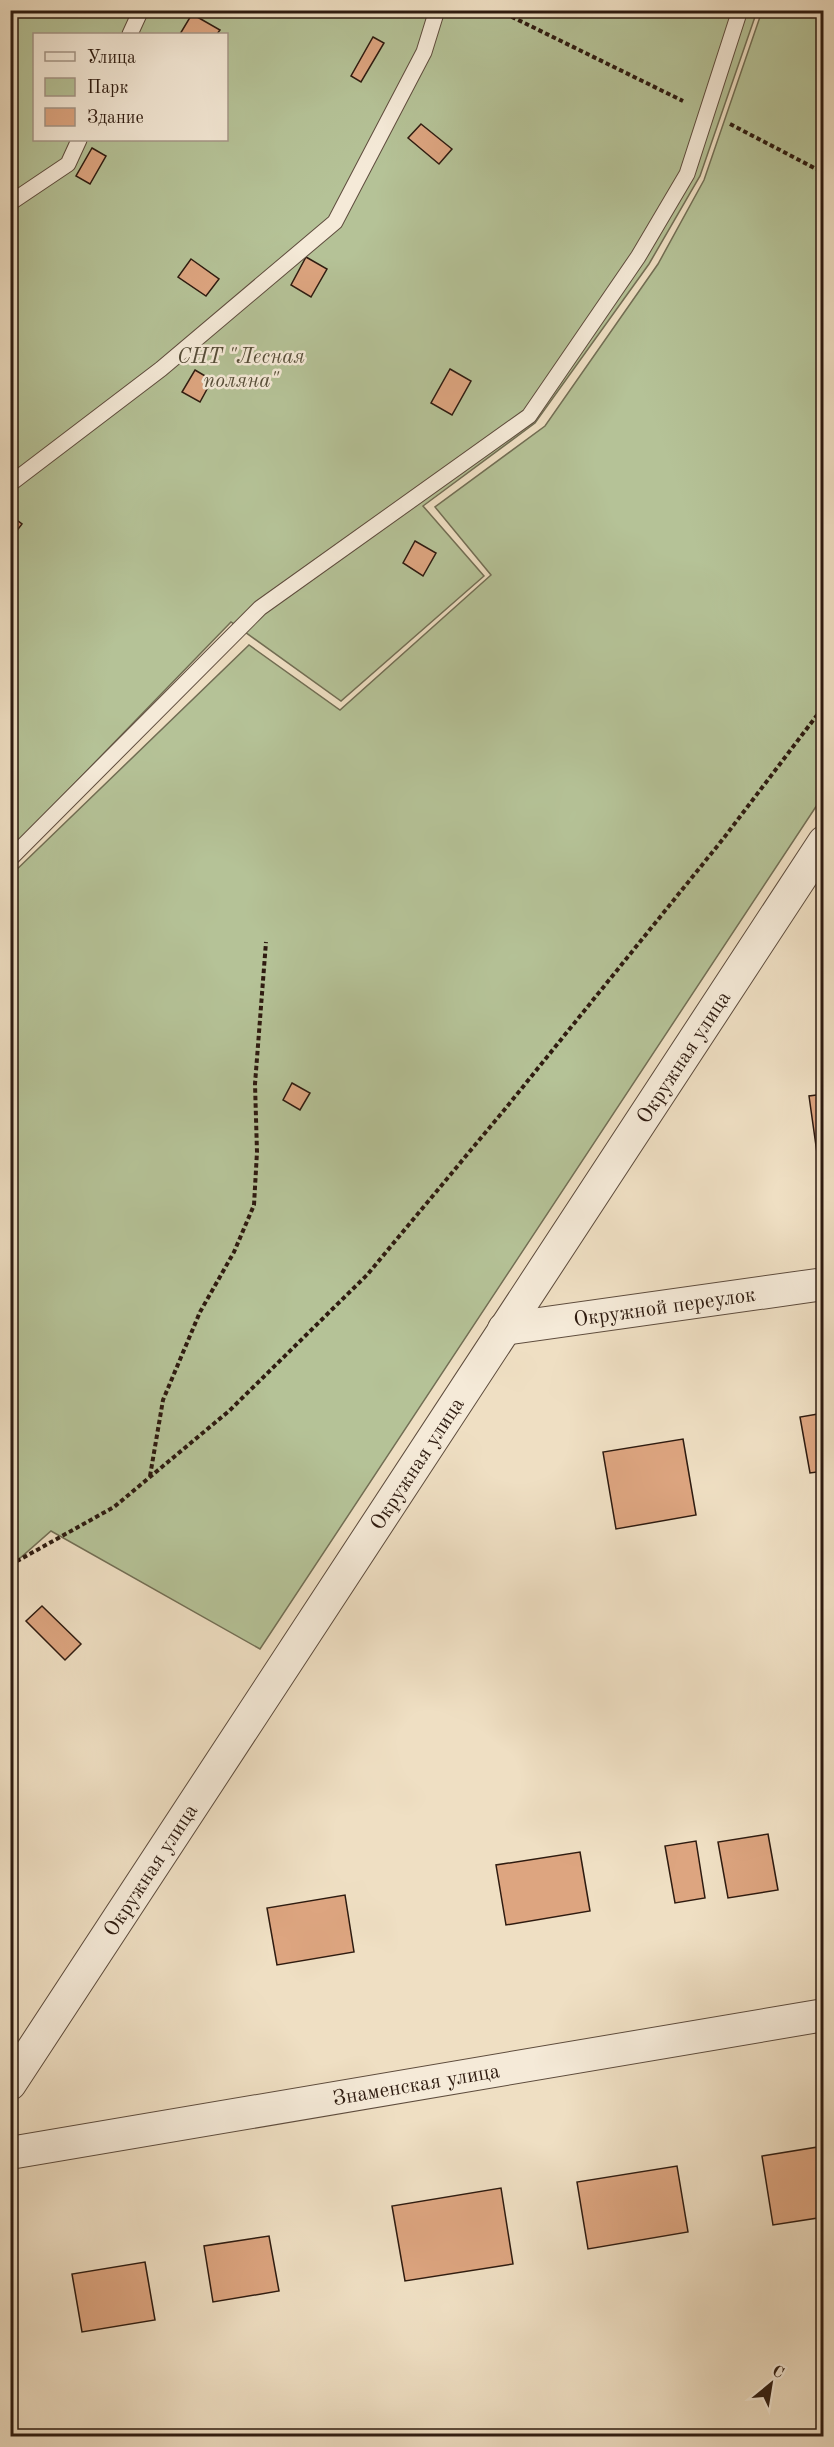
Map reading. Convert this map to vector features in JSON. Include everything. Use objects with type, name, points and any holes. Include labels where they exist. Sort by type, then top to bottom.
[{"type":"street","name":"Окружная улица","points":[[10,2084],[824,842]]},
{"type":"street","name":"Окружной переулок","points":[[504,1329],[824,1284]]},
{"type":"street","name":"Знаменская улица","points":[[10,2153],[824,2015]]},
{"type":"lane","points":[[130,33],[141,10]]},
{"type":"lane","points":[[10,484],[161,369],[335,222],[424,52],[437,10]]},
{"type":"lane","points":[[10,859],[260,608],[529,416],[639,257],[687,174],[740,10]]},
{"type":"lane","points":[[10,203],[68,164],[80,141]]},
{"type":"path","points":[[498,10],[707,112],[824,173]]},
{"type":"path","points":[[10,1565],[114,1507],[229,1411],[367,1275],[505,1109],[723,839],[824,706]]},
{"type":"path","points":[[150,1477],[163,1400],[200,1312],[234,1252],[254,1205],[257,1152],[255,1083],[266,942]]},
{"type":"green space","name":"СНТ \"Лесная поляна\"","points":[[11,11],[757,11],[700,176],[649,264],[535,423],[423,506],[484,576],[341,701],[231,622],[11,849]]},
{"type":"green space","points":[[762,11],[823,11],[823,796],[260,1649],[51,1531],[11,1566],[11,875],[249,645],[340,710],[491,575],[435,507],[545,426],[658,264],[704,180]]},
{"type":"building","points":[[192,14],[220,30],[218,33],[181,33]]},
{"type":"building","points":[[373,37],[384,43],[361,82],[351,76]]},
{"type":"building","points":[[421,124],[452,149],[439,164],[408,138]]},
{"type":"building","points":[[92,148],[106,156],[90,184],[76,176]]},
{"type":"building","points":[[306,257],[327,269],[311,297],[291,285]]},
{"type":"building","points":[[191,259],[219,279],[206,296],[178,277]]},
{"type":"building","points":[[450,369],[471,381],[452,415],[431,403]]},
{"type":"building","points":[[195,370],[212,380],[200,402],[182,392]]},
{"type":"building","points":[[10,515],[22,524],[12,537],[10,535]]},
{"type":"building","points":[[415,541],[436,553],[423,576],[403,563]]},
{"type":"building","points":[[292,1083],[310,1093],[300,1110],[283,1100]]},
{"type":"building","points":[[824,1094],[824,1152],[817,1153],[809,1096]]},
{"type":"building","points":[[824,1413],[824,1471],[810,1473],[800,1417]]},
{"type":"building","points":[[683,1439],[696,1515],[616,1529],[603,1452]]},
{"type":"building","points":[[42,1606],[81,1644],[65,1660],[26,1621]]},
{"type":"building","points":[[768,1834],[778,1890],[728,1898],[718,1842]]},
{"type":"building","points":[[696,1841],[705,1898],[675,1903],[665,1846]]},
{"type":"building","points":[[580,1852],[590,1911],[506,1925],[496,1865]]},
{"type":"building","points":[[345,1895],[354,1952],[277,1965],[267,1908]]},
{"type":"building","points":[[824,2146],[824,2217],[773,2225],[762,2156]]},
{"type":"building","points":[[677,2166],[688,2232],[588,2249],[577,2182]]},
{"type":"building","points":[[501,2188],[513,2264],[405,2281],[392,2206]]},
{"type":"building","points":[[269,2236],[279,2291],[213,2302],[204,2246]]},
{"type":"building","points":[[145,2262],[155,2320],[82,2332],[72,2274]]}]
